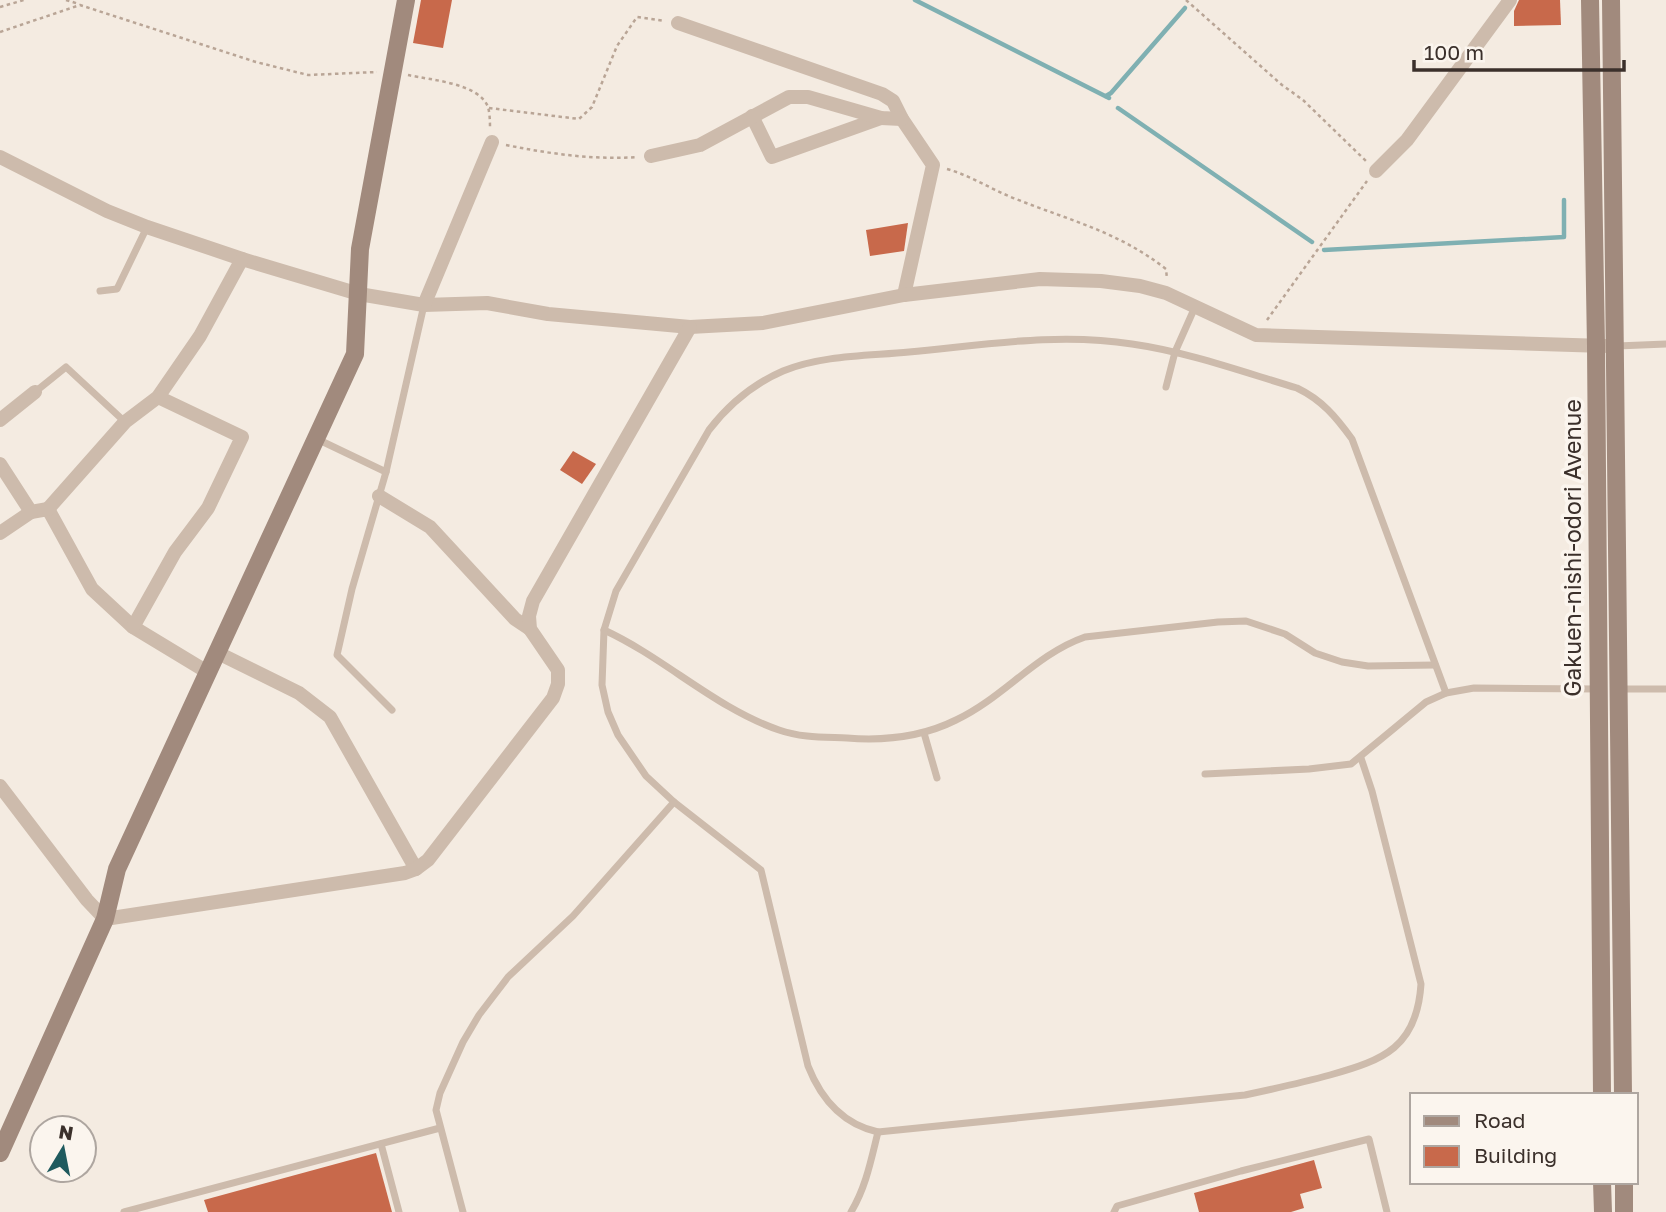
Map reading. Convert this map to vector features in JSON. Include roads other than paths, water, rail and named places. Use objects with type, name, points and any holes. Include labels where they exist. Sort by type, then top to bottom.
[{"type":"main road","points":[[0,1153],[105,919],[117,869],[355,354],[360,249],[406,0]]},
{"type":"main road","name":"Gakuen-nishi-odori Avenue","points":[[1590,0],[1596,346],[1602,1093]]},
{"type":"main road","name":"Gakuen-nishi-odori Avenue","points":[[1611,0],[1617,346],[1623,1093]]},
{"type":"main road","points":[[1602,1184],[1602,1212]]},
{"type":"main road","points":[[1624,1184],[1624,1212]]},
{"type":"street","points":[[1376,171],[1407,140],[1510,0]]},
{"type":"street","points":[[678,23],[893,100],[902,119],[933,165],[904,295]]},
{"type":"street","points":[[651,156],[700,145],[789,97],[808,97],[881,118],[902,119]]},
{"type":"street","points":[[752,116],[772,157],[881,118]]},
{"type":"street","points":[[425,305],[492,142]]},
{"type":"street","points":[[0,157],[107,211],[147,227],[359,294],[425,305],[486,303],[548,314],[690,327],[763,323],[904,295],[1040,279],[1101,281],[1140,286],[1166,293],[1256,335],[1617,346]]},
{"type":"street","points":[[0,533],[31,512],[48,509],[125,422],[158,397],[200,336],[242,259]]},
{"type":"street","points":[[530,629],[529,616],[533,601],[690,327]]},
{"type":"street","points":[[0,420],[35,392]]},
{"type":"street","points":[[133,627],[175,552],[208,508],[242,437],[158,397]]},
{"type":"street","points":[[0,464],[31,512]]},
{"type":"street","points":[[0,786],[87,900],[105,919],[405,873],[428,860],[553,698],[558,684],[558,670],[530,629],[515,619],[430,527],[379,496]]},
{"type":"street","points":[[48,509],[92,589],[133,627],[209,673]]},
{"type":"street","points":[[218,653],[299,692],[330,717],[416,869]]},
{"type":"lane","points":[[100,291],[117,289],[147,227]]},
{"type":"lane","points":[[392,710],[337,655],[352,589],[386,472],[425,305]]},
{"type":"lane","points":[[1166,387],[1175,352],[1195,307]]},
{"type":"lane","points":[[1361,758],[1372,791],[1421,984],[1414,1021],[1401,1041],[1385,1055],[1366,1065],[1245,1096],[878,1132],[835,1112],[814,1081],[808,1066],[761,870],[674,802],[646,776],[618,735],[608,712],[602,685],[604,630],[617,591],[709,430],[724,411],[761,382],[785,370],[829,359],[1048,339],[1095,339],[1175,352],[1297,388],[1314,396],[1332,412],[1352,439],[1446,693]]},
{"type":"lane","points":[[1617,346],[1666,344]]},
{"type":"lane","points":[[35,392],[66,367],[125,422]]},
{"type":"lane","points":[[317,439],[386,472]]},
{"type":"lane","points":[[604,630],[635,644],[747,716],[780,731],[818,738],[870,740],[924,733],[974,711],[1066,644],[1085,637],[1246,621],[1285,634],[1315,653],[1342,662],[1368,666],[1435,665]]},
{"type":"lane","points":[[1205,774],[1351,764],[1426,702],[1446,693],[1474,688],[1666,689]]},
{"type":"lane","points":[[924,733],[937,778]]},
{"type":"lane","points":[[463,1212],[436,1110],[440,1093],[463,1042],[486,1004],[508,977],[573,916],[674,802]]},
{"type":"lane","points":[[124,1212],[439,1128]]},
{"type":"lane","points":[[851,1212],[860,1197],[878,1132]]},
{"type":"lane","points":[[1114,1212],[1117,1206],[1369,1139],[1387,1212]]},
{"type":"lane","points":[[381,1144],[399,1212]]},
{"type":"waterway","points":[[915,0],[1109,98]]},
{"type":"waterway","points":[[1106,96],[1185,8]]},
{"type":"waterway","points":[[1118,108],[1312,242]]},
{"type":"waterway","points":[[1324,250],[1564,237],[1564,200]]}]
